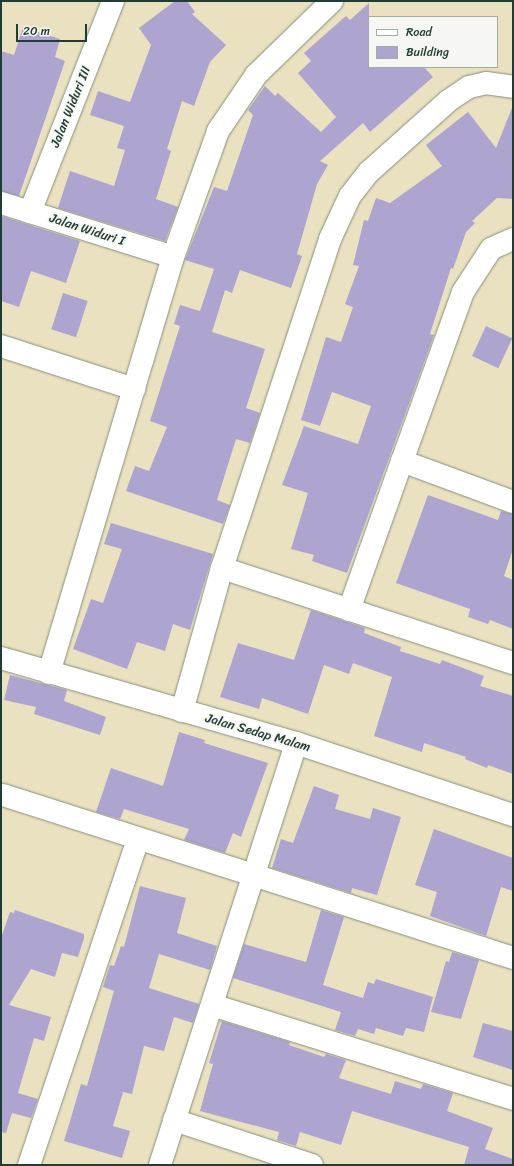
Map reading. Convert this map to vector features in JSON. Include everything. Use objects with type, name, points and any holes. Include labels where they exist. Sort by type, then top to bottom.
[{"type":"street","name":"Jalan Widuri III","points":[[30,212],[113,1]]},
{"type":"street","points":[[49,673],[173,257],[218,131],[256,75],[332,1]]},
{"type":"street","points":[[182,711],[222,568],[333,232],[350,196],[369,172],[401,140],[458,94],[469,87],[486,83],[513,87]]},
{"type":"street","name":"Jalan Widuri I","points":[[1,203],[173,257]]},
{"type":"street","points":[[348,610],[463,292],[491,249],[513,239]]},
{"type":"street","points":[[1,346],[134,389]]},
{"type":"street","points":[[402,461],[513,502]]},
{"type":"street","points":[[222,568],[513,663]]},
{"type":"street","name":"Jalan Sedap Malam","points":[[1,658],[296,743],[513,815]]},
{"type":"street","points":[[160,1165],[255,875],[296,743]]},
{"type":"street","points":[[2,796],[513,958]]},
{"type":"street","points":[[29,1165],[138,839]]},
{"type":"street","points":[[212,1004],[513,1099]]},
{"type":"street","points":[[174,1120],[289,1161],[312,1165]]},
{"type":"building","points":[[175,1],[187,1],[195,12],[192,14],[226,45],[210,62],[194,106],[182,101],[167,149],[171,151],[156,199],[178,207],[165,241],[58,208],[70,171],[114,186],[125,150],[117,148],[124,126],[90,115],[98,91],[130,102],[151,45],[139,28]]},
{"type":"building","points":[[369,3],[368,68],[425,68],[433,77],[370,132],[363,123],[320,161],[328,165],[317,184],[297,254],[302,256],[291,288],[240,270],[232,293],[225,290],[212,332],[265,349],[246,408],[260,413],[250,443],[236,439],[217,500],[230,505],[223,524],[126,491],[135,466],[149,471],[167,427],[150,421],[180,326],[174,324],[180,305],[200,311],[214,269],[185,260],[214,187],[227,191],[253,115],[248,110],[265,86],[275,96],[278,93],[321,132],[336,117],[298,73],[311,61],[304,53],[346,16],[350,20]]},
{"type":"building","points":[[23,27],[60,39],[55,57],[65,61],[19,196],[1,191],[1,51],[14,55]]},
{"type":"building","points":[[512,108],[513,199],[497,198],[472,221],[475,223],[466,232],[453,269],[451,268],[430,334],[434,335],[347,573],[312,561],[314,555],[291,549],[308,493],[282,485],[304,426],[358,444],[371,406],[332,392],[320,426],[301,420],[326,337],[341,342],[353,307],[345,304],[359,266],[353,265],[364,220],[368,221],[376,198],[390,203],[442,166],[426,145],[468,112],[496,148]]},
{"type":"building","points":[[1,216],[80,241],[66,283],[31,271],[19,307],[1,301]]},
{"type":"building","points":[[63,293],[88,301],[76,337],[51,329]]},
{"type":"building","points":[[486,326],[512,338],[498,368],[472,356]]},
{"type":"building","points":[[428,495],[498,520],[501,511],[513,514],[513,549],[504,576],[513,580],[513,629],[490,620],[488,624],[468,617],[470,609],[396,583]]},
{"type":"building","points":[[111,523],[213,554],[190,630],[173,624],[165,651],[137,642],[127,669],[73,649],[91,599],[103,603],[122,549],[104,544]]},
{"type":"building","points":[[311,610],[365,628],[364,633],[401,647],[400,651],[440,664],[442,660],[484,676],[480,686],[513,696],[513,774],[488,765],[487,768],[465,759],[466,757],[424,743],[422,752],[374,736],[392,677],[353,663],[349,674],[324,665],[308,714],[262,698],[259,709],[220,697],[238,643],[294,660]]},
{"type":"building","points":[[10,675],[67,690],[64,701],[106,717],[100,735],[34,714],[36,707],[4,700]]},
{"type":"building","points":[[179,732],[205,740],[204,743],[268,763],[241,837],[233,833],[225,853],[184,840],[189,829],[124,809],[120,819],[96,812],[111,768],[163,786]]},
{"type":"building","points":[[314,786],[339,795],[335,809],[370,819],[373,808],[401,817],[377,895],[352,888],[351,893],[272,868],[281,839],[293,843]]},
{"type":"building","points":[[434,829],[513,858],[513,891],[501,887],[486,936],[430,916],[437,892],[415,885]]},
{"type":"building","points":[[140,886],[186,898],[177,933],[217,946],[210,970],[159,954],[149,988],[199,1004],[193,1023],[174,1017],[164,1051],[144,1046],[132,1094],[123,1092],[113,1126],[130,1131],[122,1158],[64,1141],[81,1084],[87,1086],[114,991],[103,987],[110,965],[114,966],[121,946],[124,947]]},
{"type":"building","points":[[15,910],[84,934],[84,938],[78,957],[62,953],[55,977],[31,969],[9,1005],[51,1017],[44,1041],[34,1038],[18,1093],[38,1099],[31,1118],[12,1113],[6,1133],[1,1132],[1,938],[10,912],[14,913]]},
{"type":"building","points":[[321,910],[344,917],[323,985],[363,998],[368,982],[374,984],[376,979],[433,997],[424,1032],[406,1028],[403,1036],[376,1028],[374,1034],[358,1029],[355,1036],[335,1030],[341,1012],[233,978],[244,944],[306,962]]},
{"type":"building","points":[[452,952],[479,960],[461,1019],[431,1012],[446,961],[449,962]]},
{"type":"building","points":[[222,1021],[290,1042],[289,1045],[324,1057],[326,1054],[346,1060],[339,1078],[391,1094],[395,1081],[421,1089],[423,1084],[453,1093],[447,1111],[493,1128],[485,1149],[513,1159],[513,1165],[464,1165],[469,1147],[352,1111],[341,1145],[300,1132],[296,1146],[277,1140],[279,1132],[200,1111],[213,1064],[209,1063]]},
{"type":"building","points":[[483,1023],[513,1031],[513,1070],[473,1057]]}]
